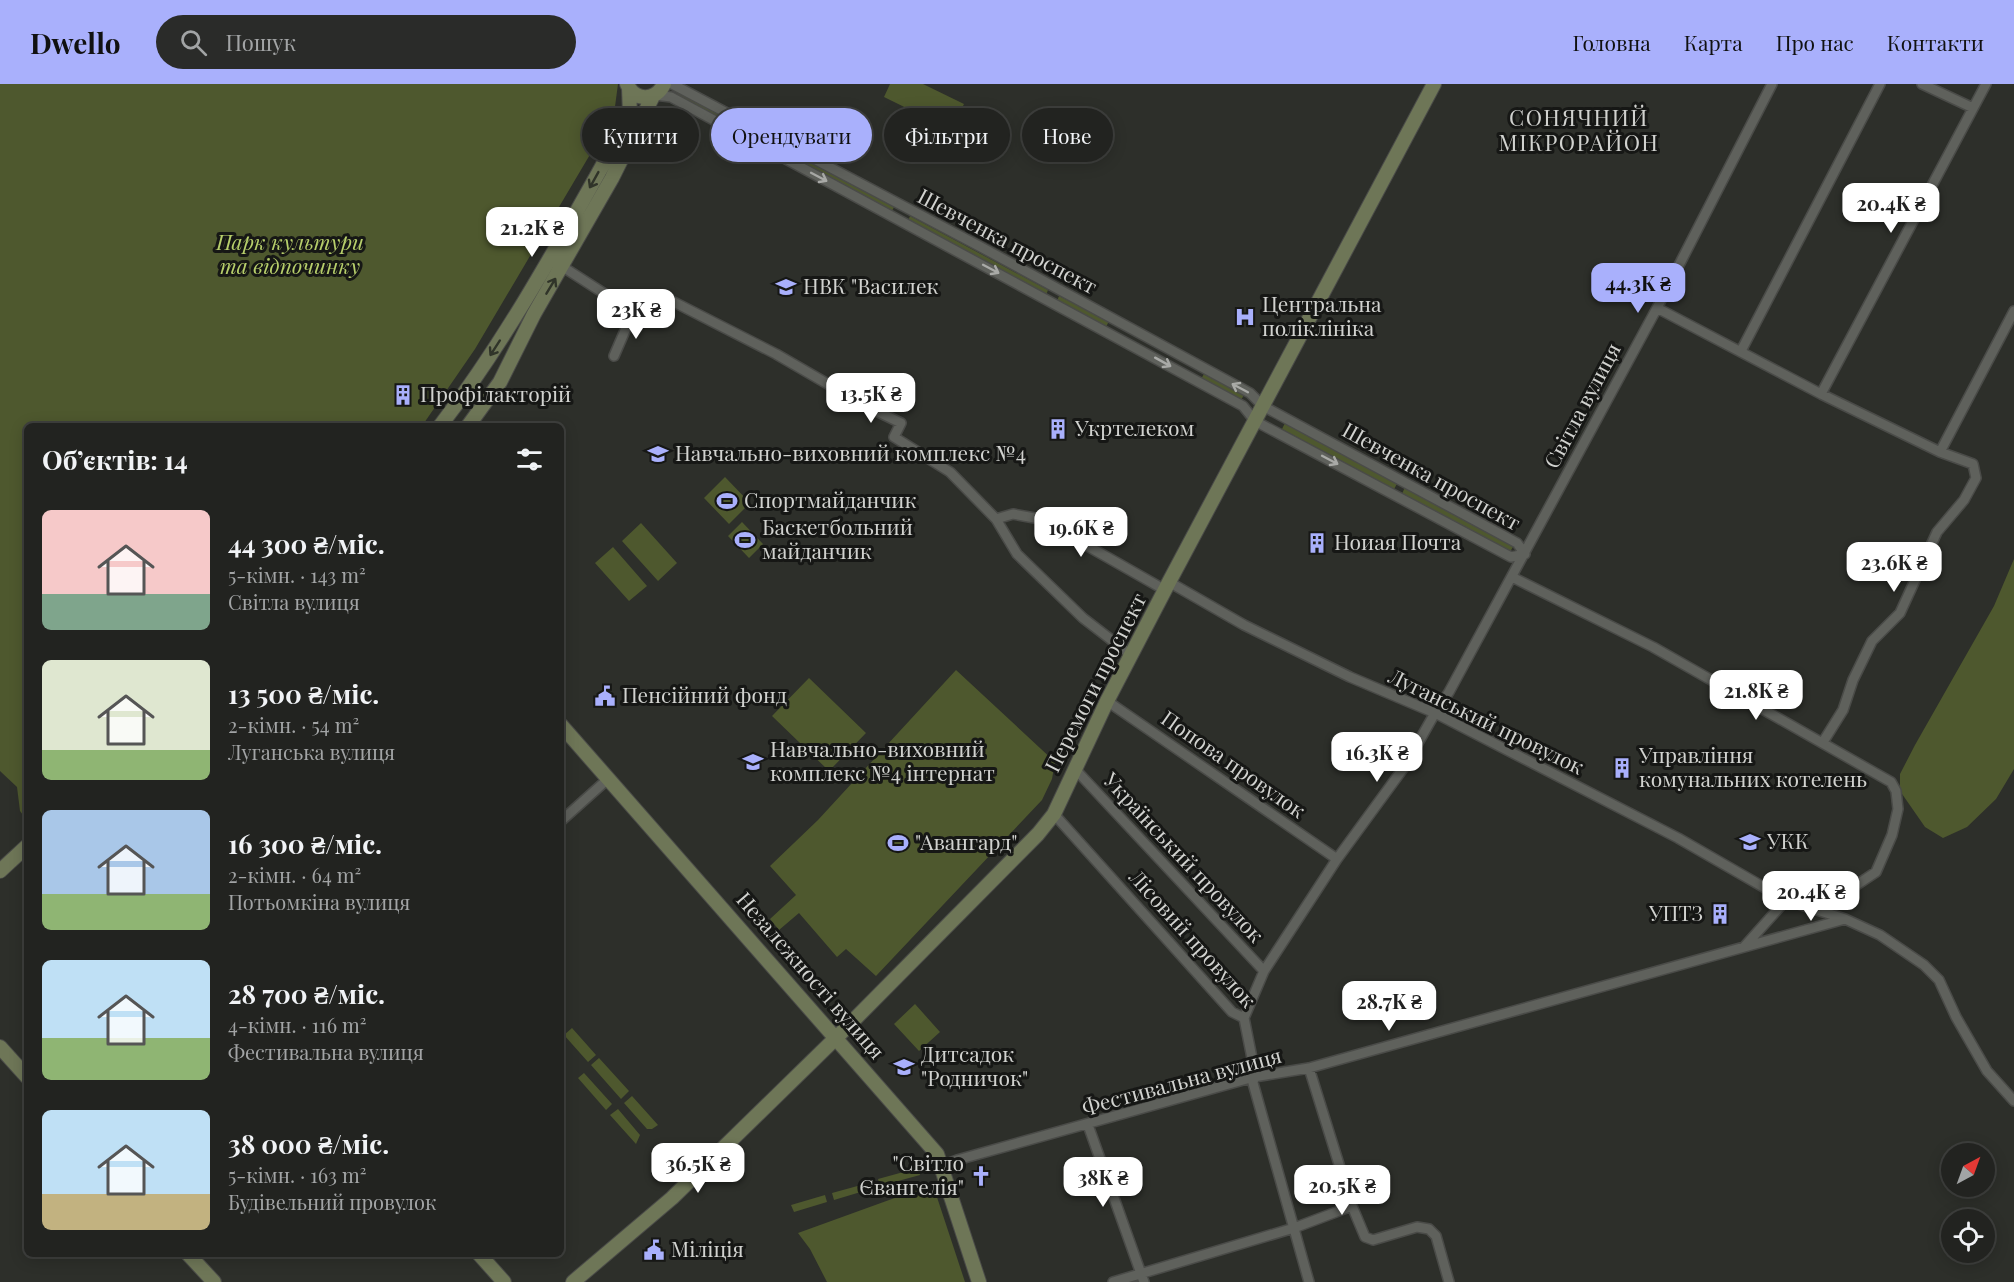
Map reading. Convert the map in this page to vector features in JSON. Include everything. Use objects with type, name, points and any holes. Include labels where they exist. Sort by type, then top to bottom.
[{"type":"main road","points":[[628,86],[636,95],[644,98],[654,96],[661,91],[664,84]]},
{"type":"main road","name":"Перемоги проспект","points":[[573,1282],[657,1210],[836,1038],[1038,834],[1054,814],[1107,701],[1434,84]]},
{"type":"main road","points":[[442,423],[483,366],[532,290],[627,122],[630,115],[628,86]]},
{"type":"main road","points":[[470,423],[500,382],[534,314],[612,178],[654,96]]},
{"type":"main road","name":"Незалежності вулиця","points":[[564,728],[937,1154],[979,1282]]},
{"type":"main road","points":[[0,871],[24,849]]},
{"type":"main road","points":[[0,1047],[24,1074]]},
{"type":"main road","points":[[191,1257],[214,1282]]},
{"type":"main road","points":[[482,1257],[504,1282]]},
{"type":"street","name":"Шевченка проспект","points":[[654,96],[671,97],[1243,406],[1256,421],[1511,556],[1525,554],[1517,543],[1263,406],[1250,393],[979,246],[672,84]]},
{"type":"street","name":"Світла вулиця","points":[[1244,1018],[1264,970],[1337,859],[1405,766],[1449,692],[1657,308],[1772,84]]},
{"type":"street","points":[[1741,351],[1880,84]]},
{"type":"street","points":[[1922,84],[1973,108]]},
{"type":"street","points":[[1821,394],[1986,84]]},
{"type":"street","points":[[562,267],[633,312]]},
{"type":"street","points":[[614,356],[633,312],[664,297],[776,354],[864,405],[901,423],[894,437],[950,472],[996,519],[1017,554],[1083,618],[1131,655]]},
{"type":"street","points":[[1657,308],[1821,394],[1940,452],[1973,464],[1976,478],[1964,500],[1937,532],[1899,613],[1872,641],[1853,680],[1844,710],[1823,742]]},
{"type":"street","points":[[1940,452],[2014,311]]},
{"type":"street","name":"Луганський провулок","points":[[996,519],[1013,514],[1040,519],[1350,678],[1435,713],[1678,838],[1785,900]]},
{"type":"street","points":[[1512,577],[1653,647],[1823,742],[1891,783],[1896,791],[1898,808],[1892,835],[1876,872],[1819,910]]},
{"type":"street","name":"Попова провулок","points":[[1107,701],[1337,859]]},
{"type":"street","name":"Український провулок","points":[[1075,769],[1264,970]]},
{"type":"street","points":[[564,818],[609,778]]},
{"type":"street","name":"Лісовий провулок","points":[[1054,814],[1232,1012],[1244,1018],[1254,1077],[1253,1083],[1310,1282]]},
{"type":"street","points":[[1744,947],[1785,900],[1845,919],[1880,935],[1924,964],[1939,980],[1956,1017],[1987,1071],[2014,1101]]},
{"type":"street","name":"Фестивальна вулиця","points":[[941,1166],[1254,1077],[1309,1068],[1845,919]]},
{"type":"street","points":[[1309,1068],[1352,1206],[1365,1237],[1373,1240],[1417,1227],[1428,1229],[1436,1236],[1449,1282]]},
{"type":"street","points":[[1088,1125],[1142,1278]]},
{"type":"street","points":[[1113,1282],[1142,1278],[1294,1228],[1352,1206]]},
{"type":"green space","name":"Парк культури та відпочинку","points":[[0,84],[618,84],[615,108],[582,108],[582,162],[586,162],[475,349],[424,423],[24,423],[24,816],[20,811],[17,787],[0,771]]},
{"type":"green space","points":[[890,84],[923,84],[964,104],[962,108],[906,108],[884,97]]},
{"type":"green space","points":[[678,91],[711,109],[711,115],[699,108],[676,96]]},
{"type":"green space","points":[[810,162],[894,207],[892,211],[806,166]]},
{"type":"green space","points":[[910,216],[1048,290],[1046,295],[908,221]]},
{"type":"green space","points":[[1059,296],[1109,321],[1106,327],[1057,301]]},
{"type":"green space","points":[[1204,374],[1244,395],[1241,400],[1201,379]]},
{"type":"green space","points":[[1285,423],[1397,484],[1394,489],[1282,429]]},
{"type":"green space","name":"Спортмайданчик","points":[[725,477],[750,503],[729,524],[704,498]]},
{"type":"green space","points":[[1405,487],[1514,545],[1510,552],[1402,494]]},
{"type":"green space","name":"Баскетбольний майданчик","points":[[742,522],[763,544],[749,558],[728,536]]},
{"type":"green space","points":[[641,523],[677,563],[658,581],[622,541]]},
{"type":"green space","points":[[613,547],[647,586],[629,601],[595,563]]},
{"type":"green space","points":[[2014,559],[2014,769],[1996,799],[1967,827],[1943,838],[1925,827],[1900,791],[1900,774],[1994,606]]},
{"type":"green space","name":"\"Авангард\"","points":[[956,670],[1055,762],[1052,779],[1042,800],[876,976],[846,949],[837,957],[799,913],[779,930],[770,919],[796,895],[770,866],[818,820]]},
{"type":"green space","points":[[809,678],[866,733],[829,771],[772,716]]},
{"type":"green space","points":[[915,1004],[940,1032],[919,1051],[894,1024]]},
{"type":"green space","points":[[572,1028],[596,1055],[588,1062],[564,1035]]},
{"type":"green space","points":[[599,1058],[629,1091],[621,1099],[591,1065]]},
{"type":"green space","points":[[584,1073],[612,1104],[606,1110],[578,1078]]},
{"type":"green space","points":[[632,1096],[658,1125],[647,1129],[624,1103]]},
{"type":"green space","points":[[618,1109],[640,1135],[636,1144],[610,1115]]},
{"type":"green space","points":[[918,1168],[920,1175],[880,1186],[878,1179]]},
{"type":"green space","points":[[872,1182],[874,1188],[834,1200],[832,1193]]},
{"type":"green space","points":[[932,1182],[965,1282],[827,1282],[810,1249],[798,1233],[925,1187]]},
{"type":"green space","points":[[825,1195],[827,1202],[794,1212],[791,1205]]},
{"type":"place","name":"НВК \"Василек","points":[[786,287]]},
{"type":"place","name":"Центральна поліклініка","points":[[1245,317]]},
{"type":"place","name":"Профілакторій","points":[[403,395]]},
{"type":"place","name":"Укртелеком","points":[[1058,429]]},
{"type":"place","name":"Навчально-виховний комплекс №4","points":[[658,454]]},
{"type":"place","name":"Спортмайданчик","points":[[727,501]]},
{"type":"place","name":"Баскетбольний майданчик","points":[[745,540]]},
{"type":"place","name":"Ноиая Почта","points":[[1317,543]]},
{"type":"place","name":"Пенсійний фонд","points":[[605,696]]},
{"type":"place","name":"Навчально-виховний комплекс №4 інтернат","points":[[753,762]]},
{"type":"place","name":"Управління комунальних котелень","points":[[1622,768]]},
{"type":"place","name":"УКК","points":[[1750,842]]},
{"type":"place","name":"\"Авангард\"","points":[[898,843]]},
{"type":"place","name":"УПТЗ","points":[[1720,914]]},
{"type":"place","name":"Дитсадок \"Родничок\"","points":[[904,1067]]},
{"type":"place","name":"\"Світло Євангелія\"","points":[[981,1176]]},
{"type":"place","name":"Міліція","points":[[654,1250]]},
{"type":"district","name":"СОНЯЧНИЙ МІКРОРАЙОН","points":[[1579,130]]}]
